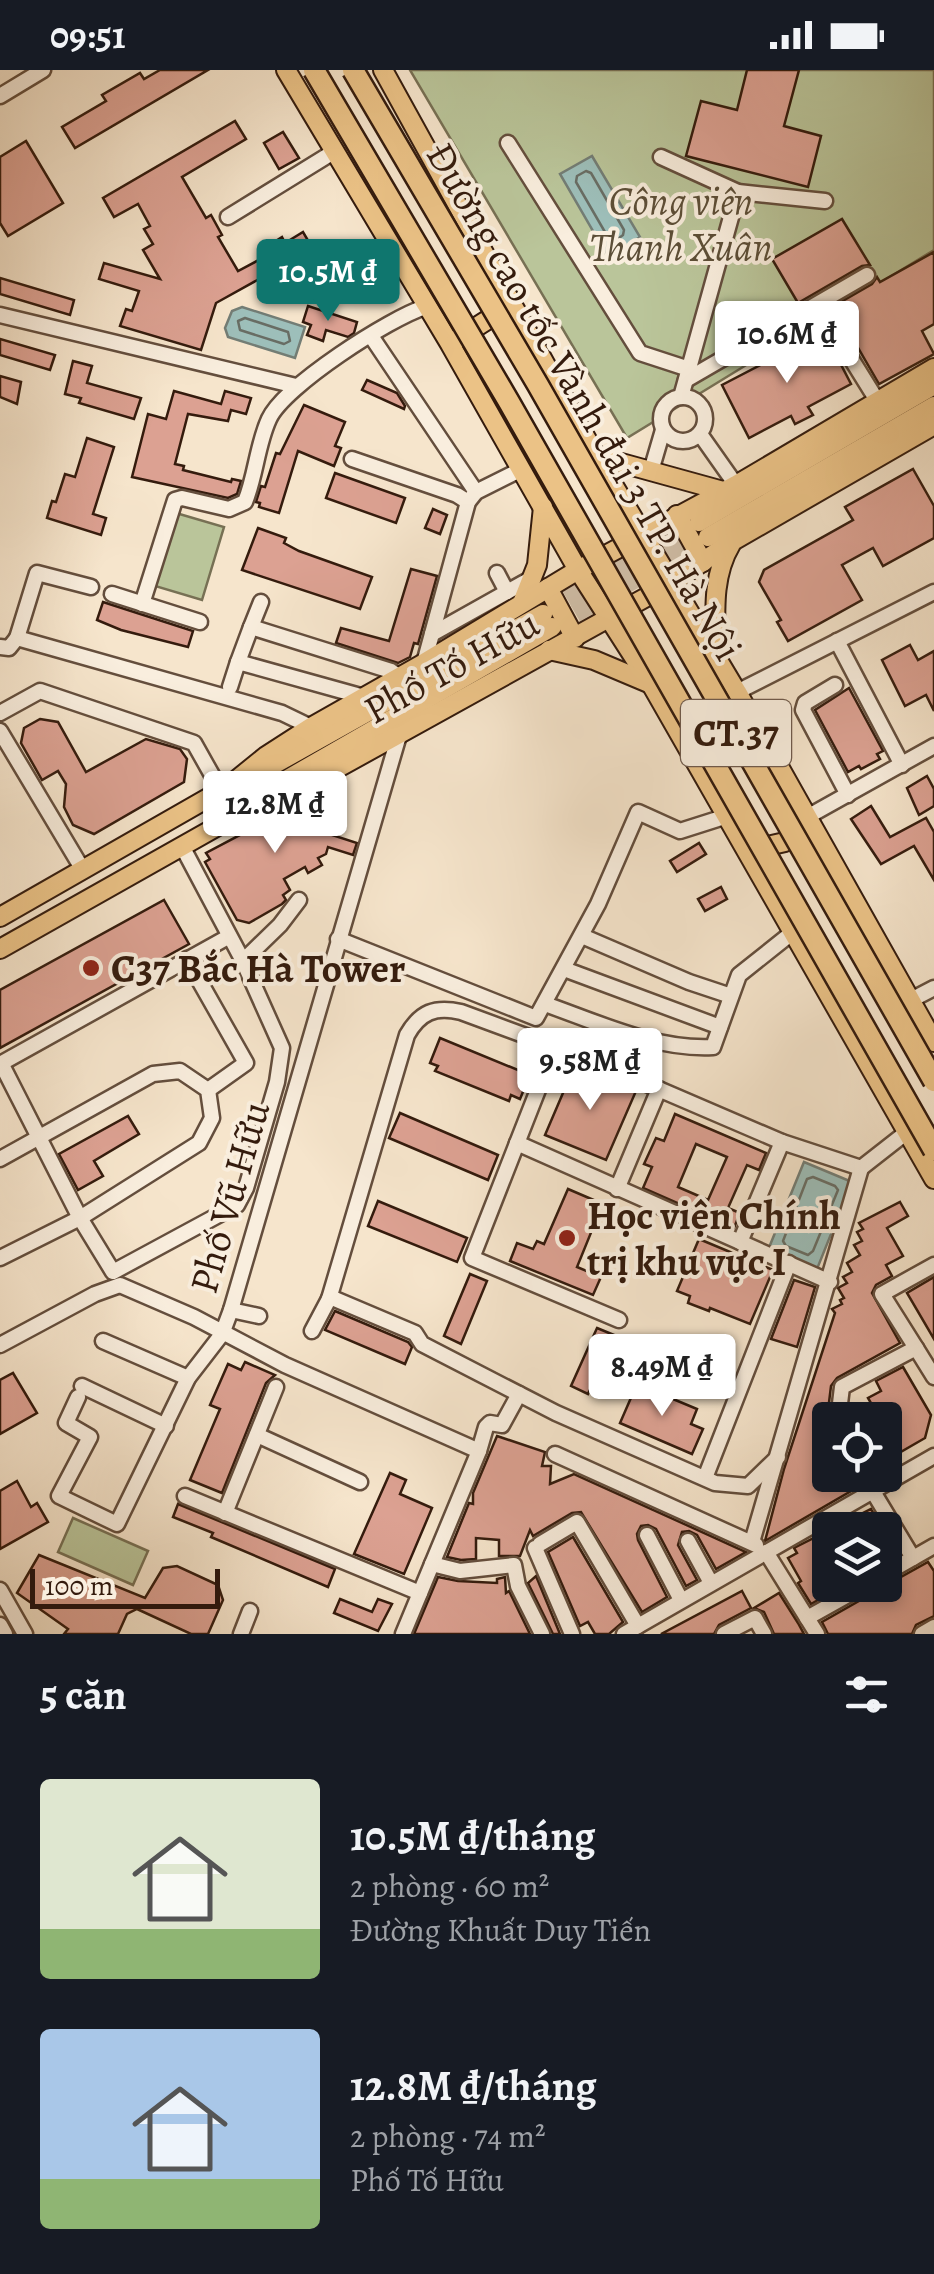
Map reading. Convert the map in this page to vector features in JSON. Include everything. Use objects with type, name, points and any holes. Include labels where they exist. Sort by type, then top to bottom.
[{"type":"highway","points":[[300,70],[443,315],[592,548]]},
{"type":"highway","name":"Đường cao tốc Vành đai 3 TP. Hà Nội","points":[[314,70],[592,548],[934,1150]]},
{"type":"highway","name":"Đường cao tốc Vành đai 3 TP. Hà Nội","points":[[353,70],[538,385],[934,1081]]},
{"type":"highway","points":[[367,70],[450,212],[538,385]]},
{"type":"main road","points":[[286,70],[450,344],[578,570],[651,684],[934,1179]]},
{"type":"main road","points":[[383,70],[596,456],[737,692],[934,1042]]},
{"type":"main road","points":[[450,344],[511,306]]},
{"type":"main road","name":"Phố Tố Hữu","points":[[540,583],[578,570],[730,488],[934,368]]},
{"type":"main road","points":[[934,386],[704,530],[934,406]]},
{"type":"main road","name":"Phố Tố Hữu","points":[[0,949],[240,814],[280,800],[609,619],[670,584],[732,541],[934,425]]},
{"type":"main road","points":[[596,456],[730,488]]},
{"type":"main road","points":[[543,506],[540,583],[575,638]]},
{"type":"main road","points":[[677,514],[703,562]]},
{"type":"main road","points":[[716,660],[718,570],[732,541]]},
{"type":"main road","points":[[514,599],[540,583]]},
{"type":"main road","name":"Phố Tố Hữu","points":[[0,917],[225,788],[311,727],[424,664],[514,599]]},
{"type":"main road","points":[[225,788],[263,773],[547,620],[272,788],[240,814]]},
{"type":"main road","points":[[548,650],[594,660],[651,684]]},
{"type":"main road","points":[[744,850],[785,842],[808,817]]},
{"type":"main road","points":[[768,887],[775,874],[796,857],[811,853],[830,855]]},
{"type":"street","points":[[0,96],[43,70]]},
{"type":"street","points":[[508,143],[640,352],[687,374]]},
{"type":"street","points":[[228,217],[335,150]]},
{"type":"street","points":[[661,157],[738,192],[825,202]]},
{"type":"street","points":[[680,397],[738,192]]},
{"type":"street","points":[[687,374],[868,275]]},
{"type":"street","points":[[142,604],[175,500],[182,498],[229,508],[245,502],[270,417],[296,386],[403,314],[425,307]]},
{"type":"street","points":[[0,315],[296,386]]},
{"type":"street","points":[[371,336],[472,497],[424,664]]},
{"type":"street","points":[[846,352],[878,402]]},
{"type":"street","points":[[651,471],[667,403],[680,397],[695,400],[701,406],[705,420],[694,439],[680,442],[662,430]]},
{"type":"street","points":[[700,434],[730,488]]},
{"type":"street","points":[[352,459],[472,497],[522,469]]},
{"type":"street","points":[[432,634],[514,599],[497,572]]},
{"type":"street","points":[[0,646],[9,648],[17,638],[37,573],[91,588]]},
{"type":"street","points":[[737,692],[934,592]]},
{"type":"street","points":[[112,594],[200,622]]},
{"type":"street","points":[[230,687],[261,602]]},
{"type":"street","points":[[251,627],[392,671],[400,677]]},
{"type":"street","points":[[17,638],[282,713],[311,727]]},
{"type":"street","points":[[837,641],[902,765]]},
{"type":"street","points":[[238,662],[364,697]]},
{"type":"street","points":[[834,685],[805,703],[803,710],[848,795]]},
{"type":"street","points":[[0,713],[40,691],[194,743],[225,788]]},
{"type":"street","points":[[0,731],[83,870]]},
{"type":"street","name":"Phố Vũ Hữu","points":[[400,731],[222,1334],[479,1450]]},
{"type":"street","points":[[808,817],[934,746]]},
{"type":"street","points":[[338,939],[536,1018],[582,936],[638,812],[680,831],[724,817]]},
{"type":"street","points":[[182,848],[242,962],[278,1036],[282,1062],[246,1188],[237,1205],[112,1272],[0,1063],[228,937]]},
{"type":"street","points":[[242,962],[280,925],[298,900]]},
{"type":"street","points":[[544,1004],[664,1045],[714,1046],[739,975],[793,932]]},
{"type":"street","points":[[582,936],[731,996]]},
{"type":"street","points":[[187,959],[246,1063],[208,1090]]},
{"type":"street","points":[[564,969],[720,1027]]},
{"type":"street","points":[[911,1000],[934,988]]},
{"type":"street","points":[[312,1331],[329,1299],[407,1035],[416,1019],[430,1010],[446,1009],[659,1089],[782,1142],[861,1168]]},
{"type":"street","points":[[554,1049],[472,1258],[619,1320]]},
{"type":"street","points":[[0,1160],[153,1074],[180,1071],[208,1090],[212,1118],[198,1143],[80,1218],[0,1258]]},
{"type":"street","points":[[617,1189],[659,1089]]},
{"type":"street","points":[[760,1549],[778,1457],[861,1168],[907,1132]]},
{"type":"street","points":[[740,1242],[782,1142]]},
{"type":"street","points":[[517,1143],[830,1282]]},
{"type":"street","points":[[705,1478],[788,1263]]},
{"type":"street","points":[[934,1266],[882,1294],[934,1377]]},
{"type":"street","points":[[0,1345],[110,1286],[132,1288],[222,1334],[188,1378],[166,1426],[117,1524],[59,1496],[90,1437],[66,1423],[80,1391],[166,1426]]},
{"type":"street","points":[[329,1299],[330,1296],[415,1332],[422,1344],[519,1394],[705,1478],[744,1488],[778,1457]]},
{"type":"street","points":[[231,1310],[259,1316]]},
{"type":"street","points":[[103,1341],[188,1378]]},
{"type":"street","points":[[840,1402],[842,1387],[916,1348]]},
{"type":"street","points":[[225,1512],[276,1387]]},
{"type":"street","points":[[403,1634],[486,1427],[490,1423],[502,1426],[519,1394]]},
{"type":"street","points":[[257,1436],[360,1482]]},
{"type":"street","points":[[556,1454],[760,1549],[816,1634]]},
{"type":"street","points":[[902,1475],[934,1456]]},
{"type":"street","points":[[572,1634],[538,1546],[577,1522],[631,1630],[712,1583],[760,1549],[872,1492]]},
{"type":"street","points":[[875,1492],[913,1558]]},
{"type":"street","points":[[185,1496],[420,1593]]},
{"type":"street","points":[[647,1535],[681,1600]]},
{"type":"street","points":[[688,1542],[712,1583]]},
{"type":"street","points":[[902,1564],[934,1546]]},
{"type":"street","points":[[432,1564],[460,1571],[514,1565],[518,1586],[542,1634]]},
{"type":"street","points":[[0,1590],[25,1634]]},
{"type":"street","points":[[807,1618],[836,1602]]},
{"type":"street","points":[[241,1634],[250,1611]]},
{"type":"street","points":[[724,1634],[755,1618],[764,1634]]},
{"type":"street","points":[[0,1625],[5,1634]]},
{"type":"street","points":[[922,1634],[934,1627]]},
{"type":"green space","name":"Công viên Thanh Xuân","points":[[410,70],[934,70],[934,250],[627,438]]},
{"type":"green space","points":[[176,513],[224,527],[202,600],[155,586]]},
{"type":"green space","points":[[73,1518],[148,1551],[133,1585],[58,1552]]},
{"type":"water","points":[[592,156],[640,237],[608,257],[560,174]]},
{"type":"water","points":[[242,307],[305,327],[295,358],[228,337],[225,328],[232,311]]},
{"type":"water","points":[[804,1162],[852,1182],[817,1269],[768,1250]]},
{"type":"building","points":[[160,70],[208,70],[75,148],[62,127],[106,101],[102,95],[140,73],[144,79]]},
{"type":"building","points":[[747,70],[799,70],[784,126],[821,136],[808,187],[686,156],[701,101],[737,110]]},
{"type":"building","points":[[235,121],[246,139],[182,177],[206,218],[211,215],[222,235],[218,237],[238,271],[272,253],[268,246],[282,237],[285,243],[303,232],[313,249],[216,303],[201,350],[120,326],[126,309],[132,311],[139,291],[99,279],[104,263],[160,279],[143,250],[153,244],[144,229],[150,226],[138,204],[114,217],[103,198]]},
{"type":"building","points":[[283,132],[299,158],[279,169],[264,143]]},
{"type":"building","points":[[26,141],[63,203],[8,236],[0,223],[0,157]]},
{"type":"building","points":[[842,219],[870,265],[798,303],[772,259]]},
{"type":"building","points":[[934,252],[934,324],[922,331],[934,354],[879,384],[834,306],[872,284],[877,277],[880,282]]},
{"type":"building","points":[[0,278],[74,300],[70,315],[0,294]]},
{"type":"building","points":[[308,306],[357,322],[354,333],[348,337],[326,330],[323,341],[307,335],[311,325],[303,322]]},
{"type":"building","points":[[824,332],[851,384],[808,407],[813,415],[795,424],[791,416],[749,438],[722,385]]},
{"type":"building","points":[[0,339],[55,355],[50,370],[0,355]]},
{"type":"building","points":[[73,361],[92,366],[87,383],[141,398],[134,419],[79,403],[81,398],[65,394]]},
{"type":"building","points":[[0,376],[21,382],[17,404],[0,397]]},
{"type":"building","points":[[367,380],[397,393],[404,409],[362,390]]},
{"type":"building","points":[[174,391],[221,404],[225,391],[251,398],[246,414],[231,410],[228,421],[188,414],[175,464],[184,466],[183,470],[241,481],[237,494],[228,498],[132,477],[148,414],[166,419]]},
{"type":"building","points":[[304,405],[345,422],[335,446],[341,448],[334,466],[298,451],[279,513],[259,507],[256,502],[261,486],[265,487],[276,453],[280,454]]},
{"type":"building","points":[[87,438],[114,447],[93,514],[106,518],[101,535],[47,518],[65,474],[75,477]]},
{"type":"building","points":[[913,469],[934,506],[934,538],[883,566],[873,548],[842,565],[862,600],[788,641],[759,582],[764,570],[853,520],[845,507]]},
{"type":"building","points":[[335,473],[405,498],[396,523],[326,498]]},
{"type":"building","points":[[433,509],[447,515],[440,534],[425,528]]},
{"type":"building","points":[[258,528],[286,538],[284,543],[299,551],[372,577],[360,609],[242,570]]},
{"type":"building","points":[[411,569],[437,576],[418,644],[414,643],[410,657],[398,663],[336,643],[341,628],[389,641]]},
{"type":"building","points":[[103,602],[193,631],[188,647],[97,620]]},
{"type":"building","points":[[910,645],[918,660],[934,651],[934,711],[926,695],[905,706],[882,660]]},
{"type":"building","points":[[849,688],[883,751],[877,754],[880,759],[848,772],[815,710]]},
{"type":"building","points":[[40,719],[58,722],[86,772],[146,739],[180,749],[187,759],[184,782],[94,834],[73,825],[64,807],[66,784],[58,771],[42,780],[21,743],[24,728]]},
{"type":"building","points":[[927,776],[934,789],[934,806],[919,815],[907,788]]},
{"type":"building","points":[[321,792],[328,793],[339,812],[332,835],[357,843],[353,855],[328,847],[326,854],[318,858],[322,865],[308,873],[305,867],[284,879],[290,890],[283,895],[286,900],[282,904],[249,923],[237,920],[205,862],[210,859],[206,853]]},
{"type":"building","points":[[871,806],[890,837],[926,818],[934,832],[934,880],[914,846],[881,864],[851,819]]},
{"type":"building","points":[[699,843],[706,854],[677,872],[670,861]]},
{"type":"building","points":[[721,887],[727,899],[705,911],[698,899]]},
{"type":"building","name":"C37 Bắc Hà Tower","points":[[164,900],[189,944],[0,1048],[0,990]]},
{"type":"building","points":[[440,1038],[530,1075],[520,1099],[511,1095],[509,1101],[435,1071],[438,1066],[430,1063]]},
{"type":"building","points":[[575,1065],[636,1091],[606,1160],[545,1135]]},
{"type":"building","points":[[400,1113],[498,1155],[488,1180],[389,1138]]},
{"type":"building","points":[[675,1114],[766,1153],[759,1170],[747,1165],[728,1208],[740,1213],[734,1228],[643,1188],[652,1167],[644,1164],[656,1138],[664,1141]],"holes":[[[696,1144],[727,1157],[708,1200],[678,1187]]]},
{"type":"building","points":[[128,1116],[139,1134],[94,1161],[103,1176],[78,1190],[59,1154]]},
{"type":"building","points":[[568,1189],[596,1201],[592,1210],[599,1213],[577,1267],[601,1277],[593,1295],[510,1261],[517,1243],[533,1249],[537,1241],[544,1244]]},
{"type":"building","points":[[378,1201],[467,1238],[457,1262],[368,1226]]},
{"type":"building","points":[[900,1202],[908,1216],[887,1228],[903,1256],[886,1265],[892,1276],[876,1285],[872,1293],[900,1343],[837,1378],[831,1386],[829,1402],[812,1402],[812,1492],[849,1492],[765,1541],[835,1313],[832,1309],[842,1304],[840,1300],[844,1298],[838,1288],[847,1283],[843,1277],[852,1272],[847,1263],[860,1255],[854,1245],[862,1241],[857,1232],[863,1229],[859,1223]]},
{"type":"building","points":[[699,1239],[773,1270],[750,1324],[688,1303],[690,1296],[677,1291]]},
{"type":"building","points":[[470,1274],[487,1281],[461,1344],[444,1336]]},
{"type":"building","points":[[934,1277],[934,1339],[907,1293]]},
{"type":"building","points":[[794,1280],[815,1287],[797,1347],[771,1339]]},
{"type":"building","points":[[335,1311],[408,1342],[412,1347],[405,1364],[325,1330]]},
{"type":"building","points":[[597,1328],[614,1335],[588,1394],[571,1386]]},
{"type":"building","points":[[245,1362],[275,1375],[266,1383],[222,1493],[190,1480],[220,1409],[210,1405],[228,1364],[241,1370]]},
{"type":"building","points":[[903,1367],[931,1415],[925,1438],[902,1451],[902,1402],[870,1402],[868,1398],[881,1391],[876,1381]]},
{"type":"building","points":[[13,1373],[37,1413],[0,1434],[0,1380]]},
{"type":"building","points":[[637,1384],[697,1409],[691,1424],[703,1429],[692,1454],[620,1423]]},
{"type":"building","points":[[497,1436],[545,1452],[542,1466],[551,1466],[550,1484],[574,1474],[746,1552],[716,1569],[697,1535],[682,1532],[678,1545],[697,1580],[686,1586],[656,1529],[641,1526],[638,1540],[667,1597],[642,1612],[581,1512],[572,1513],[533,1536],[530,1530],[520,1556],[499,1556],[499,1540],[476,1538],[476,1559],[447,1557],[469,1503],[473,1504],[473,1493]]},
{"type":"building","points":[[390,1473],[406,1480],[400,1494],[432,1508],[404,1574],[354,1554]]},
{"type":"building","points":[[17,1481],[31,1507],[37,1503],[48,1522],[0,1549],[0,1491]]},
{"type":"building","points":[[178,1504],[335,1569],[328,1587],[173,1517]]},
{"type":"building","points":[[573,1537],[623,1622],[609,1634],[595,1634],[588,1622],[580,1626],[548,1552]]},
{"type":"building","points":[[812,1539],[814,1602],[811,1604],[788,1558],[797,1553],[794,1548]]},
{"type":"building","points":[[39,1555],[145,1598],[163,1568],[177,1566],[218,1585],[223,1600],[208,1634],[191,1634],[137,1609],[127,1614],[118,1634],[64,1634],[68,1629],[17,1593]]},
{"type":"building","points":[[928,1562],[934,1571],[934,1616],[916,1625],[912,1634],[828,1634],[822,1622],[857,1602],[902,1602],[902,1576]]},
{"type":"building","points":[[536,1576],[560,1634],[553,1634],[528,1583]]},
{"type":"building","points":[[438,1577],[497,1583],[497,1579],[505,1577],[506,1593],[509,1591],[530,1634],[414,1634]]},
{"type":"building","points":[[742,1591],[751,1608],[719,1625],[714,1634],[661,1634]]},
{"type":"building","points":[[779,1593],[804,1634],[774,1634],[764,1612],[754,1608]]},
{"type":"building","points":[[340,1599],[372,1612],[378,1599],[392,1604],[378,1631],[334,1613]]},
{"type":"tunnel","points":[[544,613],[699,523]]},
{"type":"tunnel","points":[[552,627],[707,538]]},
{"type":"place","name":"C37 Bắc Hà Tower","points":[[91,968]]},
{"type":"place","name":"Học viện Chính trị khu vực I","points":[[567,1238]]}]
